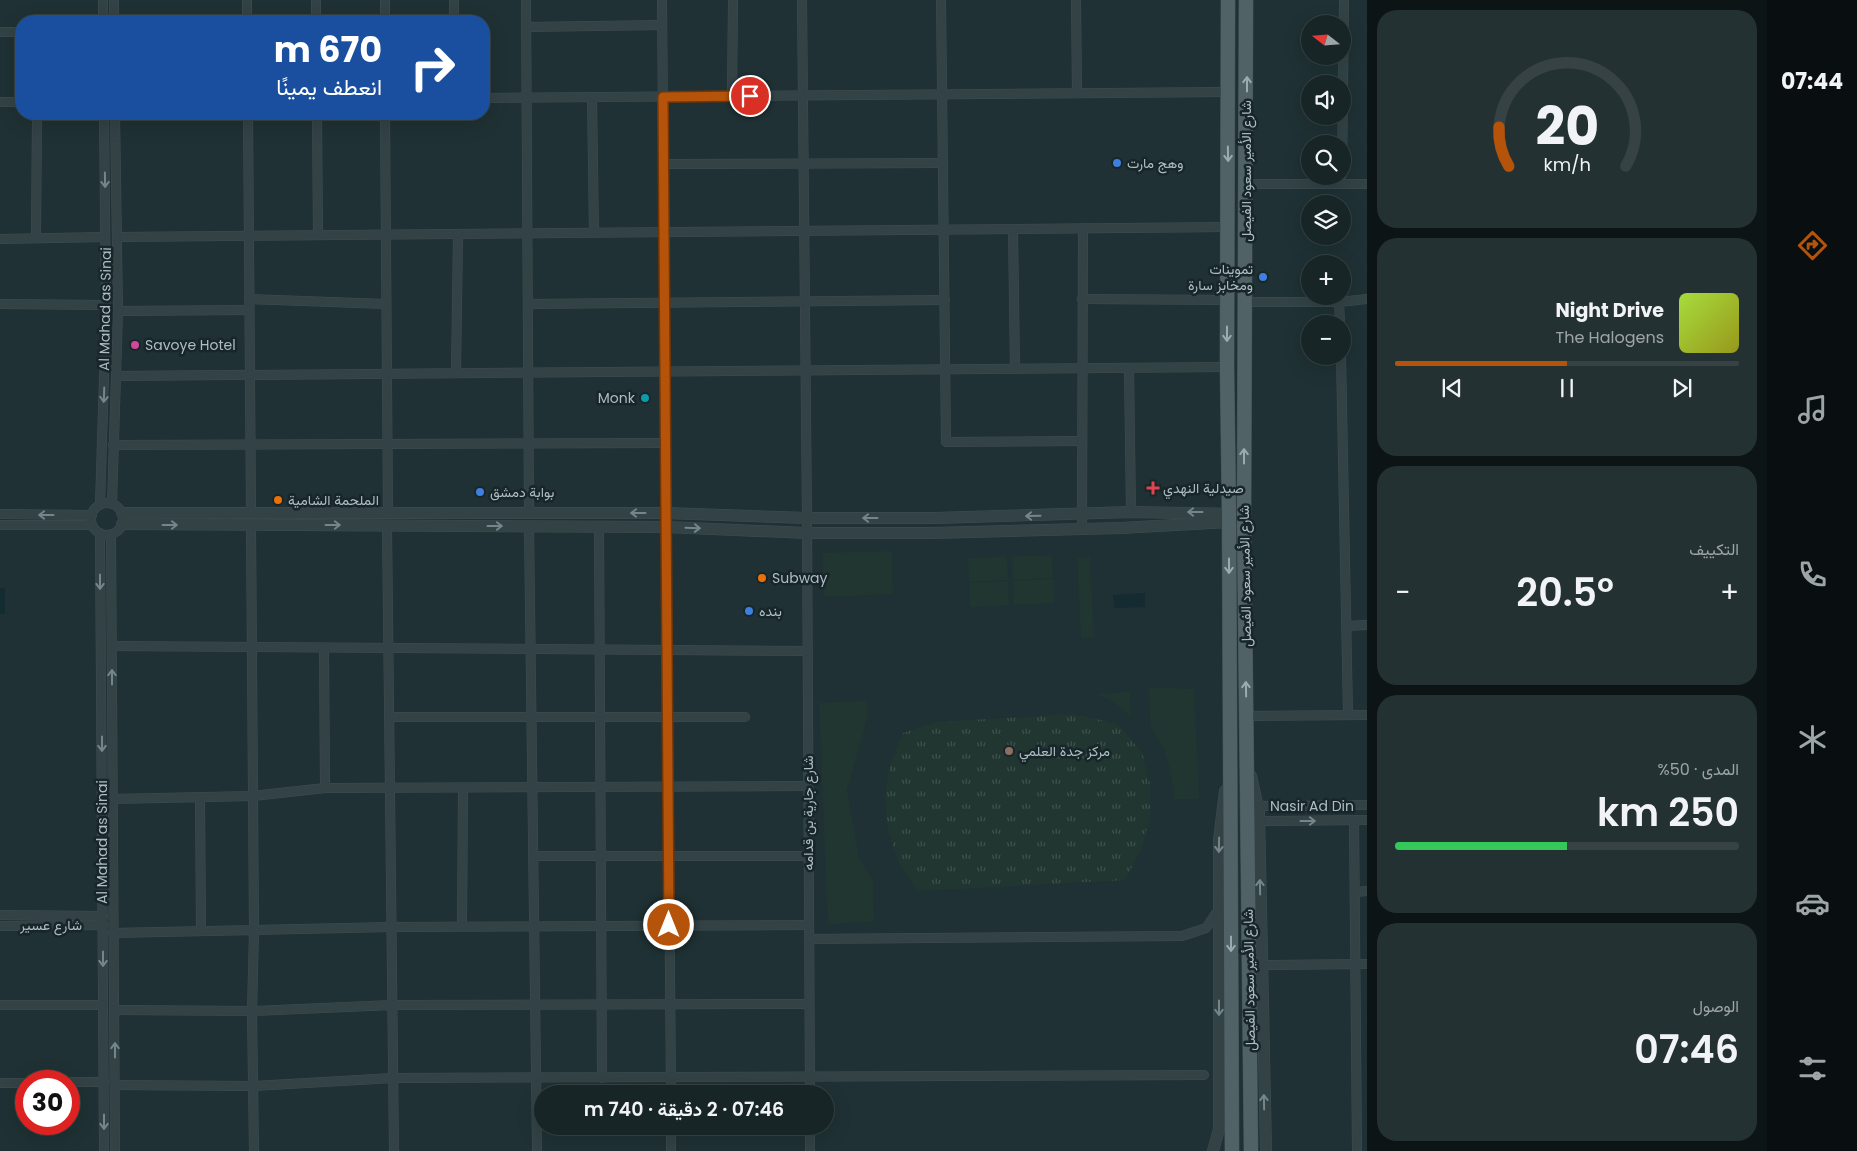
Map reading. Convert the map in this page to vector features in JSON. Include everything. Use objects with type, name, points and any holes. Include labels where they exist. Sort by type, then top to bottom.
[{"type":"main road","name":"شارع الأمير سعود الفيصل","points":[[1228,0],[1229,227],[1227,367],[1232,1151]]},
{"type":"main road","name":"شارع الأمير سعود الفيصل","points":[[1246,0],[1247,184],[1244,302],[1244,515],[1251,1151]]},
{"type":"street","points":[[103,0],[103,15]]},
{"type":"street","points":[[114,0],[114,15]]},
{"type":"street","points":[[247,0],[247,15]]},
{"type":"street","points":[[316,0],[316,15]]},
{"type":"street","points":[[385,0],[385,15]]},
{"type":"street","points":[[454,0],[454,15]]},
{"type":"street","points":[[526,0],[529,513]]},
{"type":"street","points":[[662,0],[671,1085]]},
{"type":"street","points":[[732,96],[733,0]]},
{"type":"street","name":"شارع جارية بن قدامه","points":[[802,0],[810,1085]]},
{"type":"street","points":[[941,0],[946,442],[1082,441]]},
{"type":"street","points":[[1076,0],[1077,93]]},
{"type":"street","points":[[1342,135],[1344,0]]},
{"type":"street","points":[[526,27],[662,25]]},
{"type":"street","points":[[0,32],[15,32]]},
{"type":"street","points":[[490,98],[1227,92]]},
{"type":"street","points":[[592,97],[594,232]]},
{"type":"street","points":[[0,102],[15,102]]},
{"type":"street","points":[[36,238],[37,120]]},
{"type":"street","name":"Al Mahad as Sinai","points":[[100,505],[106,305],[104,120]]},
{"type":"street","name":"Al Mahad as Sinai","points":[[112,504],[118,311],[116,120]]},
{"type":"street","points":[[248,120],[254,1151]]},
{"type":"street","points":[[317,120],[318,235]]},
{"type":"street","points":[[385,120],[388,513]]},
{"type":"street","points":[[104,148],[116,148]]},
{"type":"street","points":[[664,164],[943,163]]},
{"type":"street","points":[[1247,184],[1301,181]]},
{"type":"street","points":[[1351,181],[1367,184]]},
{"type":"street","points":[[117,236],[1229,227]]},
{"type":"street","points":[[1082,529],[1083,228]]},
{"type":"street","points":[[1013,229],[1015,368]]},
{"type":"street","points":[[456,373],[458,234]]},
{"type":"street","points":[[0,239],[106,237]]},
{"type":"street","points":[[249,299],[386,304]]},
{"type":"street","points":[[1082,299],[1227,300]]},
{"type":"street","points":[[1351,301],[1367,299]]},
{"type":"street","points":[[528,304],[945,300]]},
{"type":"street","points":[[1244,302],[1301,302]]},
{"type":"street","points":[[0,304],[106,305]]},
{"type":"street","points":[[118,311],[249,310]]},
{"type":"street","points":[[1340,365],[1348,715]]},
{"type":"street","points":[[116,376],[1227,367]]},
{"type":"street","points":[[1129,368],[1131,512]]},
{"type":"street","points":[[113,445],[666,443]]},
{"type":"street","points":[[0,525],[91,525],[102,535],[111,534],[117,533],[122,519],[119,506],[104,502],[92,510],[91,525]]},
{"type":"street","points":[[122,519],[251,519],[388,513],[666,513],[807,518],[982,517],[1131,512],[1229,517]]},
{"type":"street","points":[[0,514],[92,515]]},
{"type":"street","points":[[251,519],[387,526],[666,527],[807,533],[983,532],[1082,529],[1244,515]]},
{"type":"street","points":[[982,517],[983,532]]},
{"type":"street","points":[[387,526],[394,1151]]},
{"type":"street","points":[[529,526],[537,1151]]},
{"type":"street","points":[[599,527],[602,1078]]},
{"type":"street","name":"Al Mahad as Sinai","points":[[100,533],[104,1151]]},
{"type":"street","name":"Al Mahad as Sinai","points":[[111,534],[116,1151]]},
{"type":"street","points":[[1346,626],[1367,626]]},
{"type":"street","points":[[112,646],[807,651]]},
{"type":"street","points":[[324,648],[325,788]]},
{"type":"street","points":[[1246,716],[1367,715]]},
{"type":"street","points":[[389,717],[745,718]]},
{"type":"street","points":[[1247,757],[1258,806],[1259,821],[1265,1150]]},
{"type":"street","points":[[1216,1148],[1219,1129],[1219,840],[1229,762]]},
{"type":"street","points":[[112,799],[253,796],[325,788],[808,786]]},
{"type":"street","points":[[462,926],[463,788]]},
{"type":"street","points":[[200,798],[201,932]]},
{"type":"street","name":"Nasir Ad Din","points":[[1258,806],[1367,806]]},
{"type":"street","points":[[1354,820],[1357,1151]]},
{"type":"street","name":"Nasir Ad Din","points":[[1259,821],[1367,820]]},
{"type":"street","points":[[533,856],[808,856]]},
{"type":"street","points":[[1356,892],[1367,892]]},
{"type":"street","points":[[808,939],[1182,936],[1206,928],[1219,909]]},
{"type":"street","name":"شارع عسير","points":[[0,915],[102,916]]},
{"type":"street","points":[[113,933],[462,926],[808,924]]},
{"type":"street","name":"شارع عسير","points":[[0,926],[102,925]]},
{"type":"street","points":[[1261,965],[1367,964]]},
{"type":"street","points":[[115,1010],[252,1011],[392,1005],[809,1004]]},
{"type":"street","points":[[0,1006],[103,1005]]},
{"type":"street","points":[[115,1085],[253,1086],[393,1078],[1204,1075]]},
{"type":"street","points":[[0,1083],[15,1082]]},
{"type":"street","points":[[80,1082],[104,1082]]},
{"type":"street","points":[[671,1135],[671,1151]]},
{"type":"street","points":[[810,1135],[810,1151]]},
{"type":"green space","points":[[892,551],[893,594],[824,597],[822,553]]},
{"type":"green space","points":[[1052,555],[1053,578],[1013,580],[1012,556]]},
{"type":"green space","points":[[1007,556],[1008,580],[969,582],[968,558]]},
{"type":"green space","points":[[1090,557],[1094,637],[1081,638],[1077,558]]},
{"type":"green space","points":[[1053,579],[1054,603],[1014,605],[1013,581]]},
{"type":"green space","points":[[1008,581],[1009,605],[970,607],[969,583]]},
{"type":"green space","points":[[1148,687],[1194,689],[1199,799],[1174,799],[1171,774],[1164,749],[1151,728]]},
{"type":"green space","points":[[1130,692],[1131,717],[1112,701],[1094,694]]},
{"type":"green space","points":[[867,700],[868,716],[847,790],[859,857],[873,882],[874,922],[828,924],[819,703]]},
{"type":"green space","points":[[1074,714],[1117,724],[1142,752],[1150,784],[1150,817],[1141,850],[1125,880],[918,891],[899,863],[888,831],[885,797],[890,764],[903,733],[937,722]]},
{"type":"water","points":[[0,588],[5,588],[5,614],[0,614]]},
{"type":"water","points":[[1145,593],[1145,607],[1114,608],[1113,595]]},
{"type":"place","name":"وهج مارت","points":[[1117,163]]},
{"type":"place","name":"تموينات ومخابز سارة","points":[[1263,277]]},
{"type":"place","name":"Savoye Hotel","points":[[135,345]]},
{"type":"place","name":"Monk","points":[[645,398]]},
{"type":"place","name":"صيدلية النهدي","points":[[1153,488]]},
{"type":"place","name":"بوابة دمشق","points":[[480,492]]},
{"type":"place","name":"الملحمة الشامية","points":[[278,500]]},
{"type":"place","name":"Subway","points":[[762,578]]},
{"type":"place","name":"بنده","points":[[749,611]]},
{"type":"place","name":"مركز جدة العلمي","points":[[1009,751]]},
{"type":"route","points":[[669,925],[663,97],[750,96]]}]
